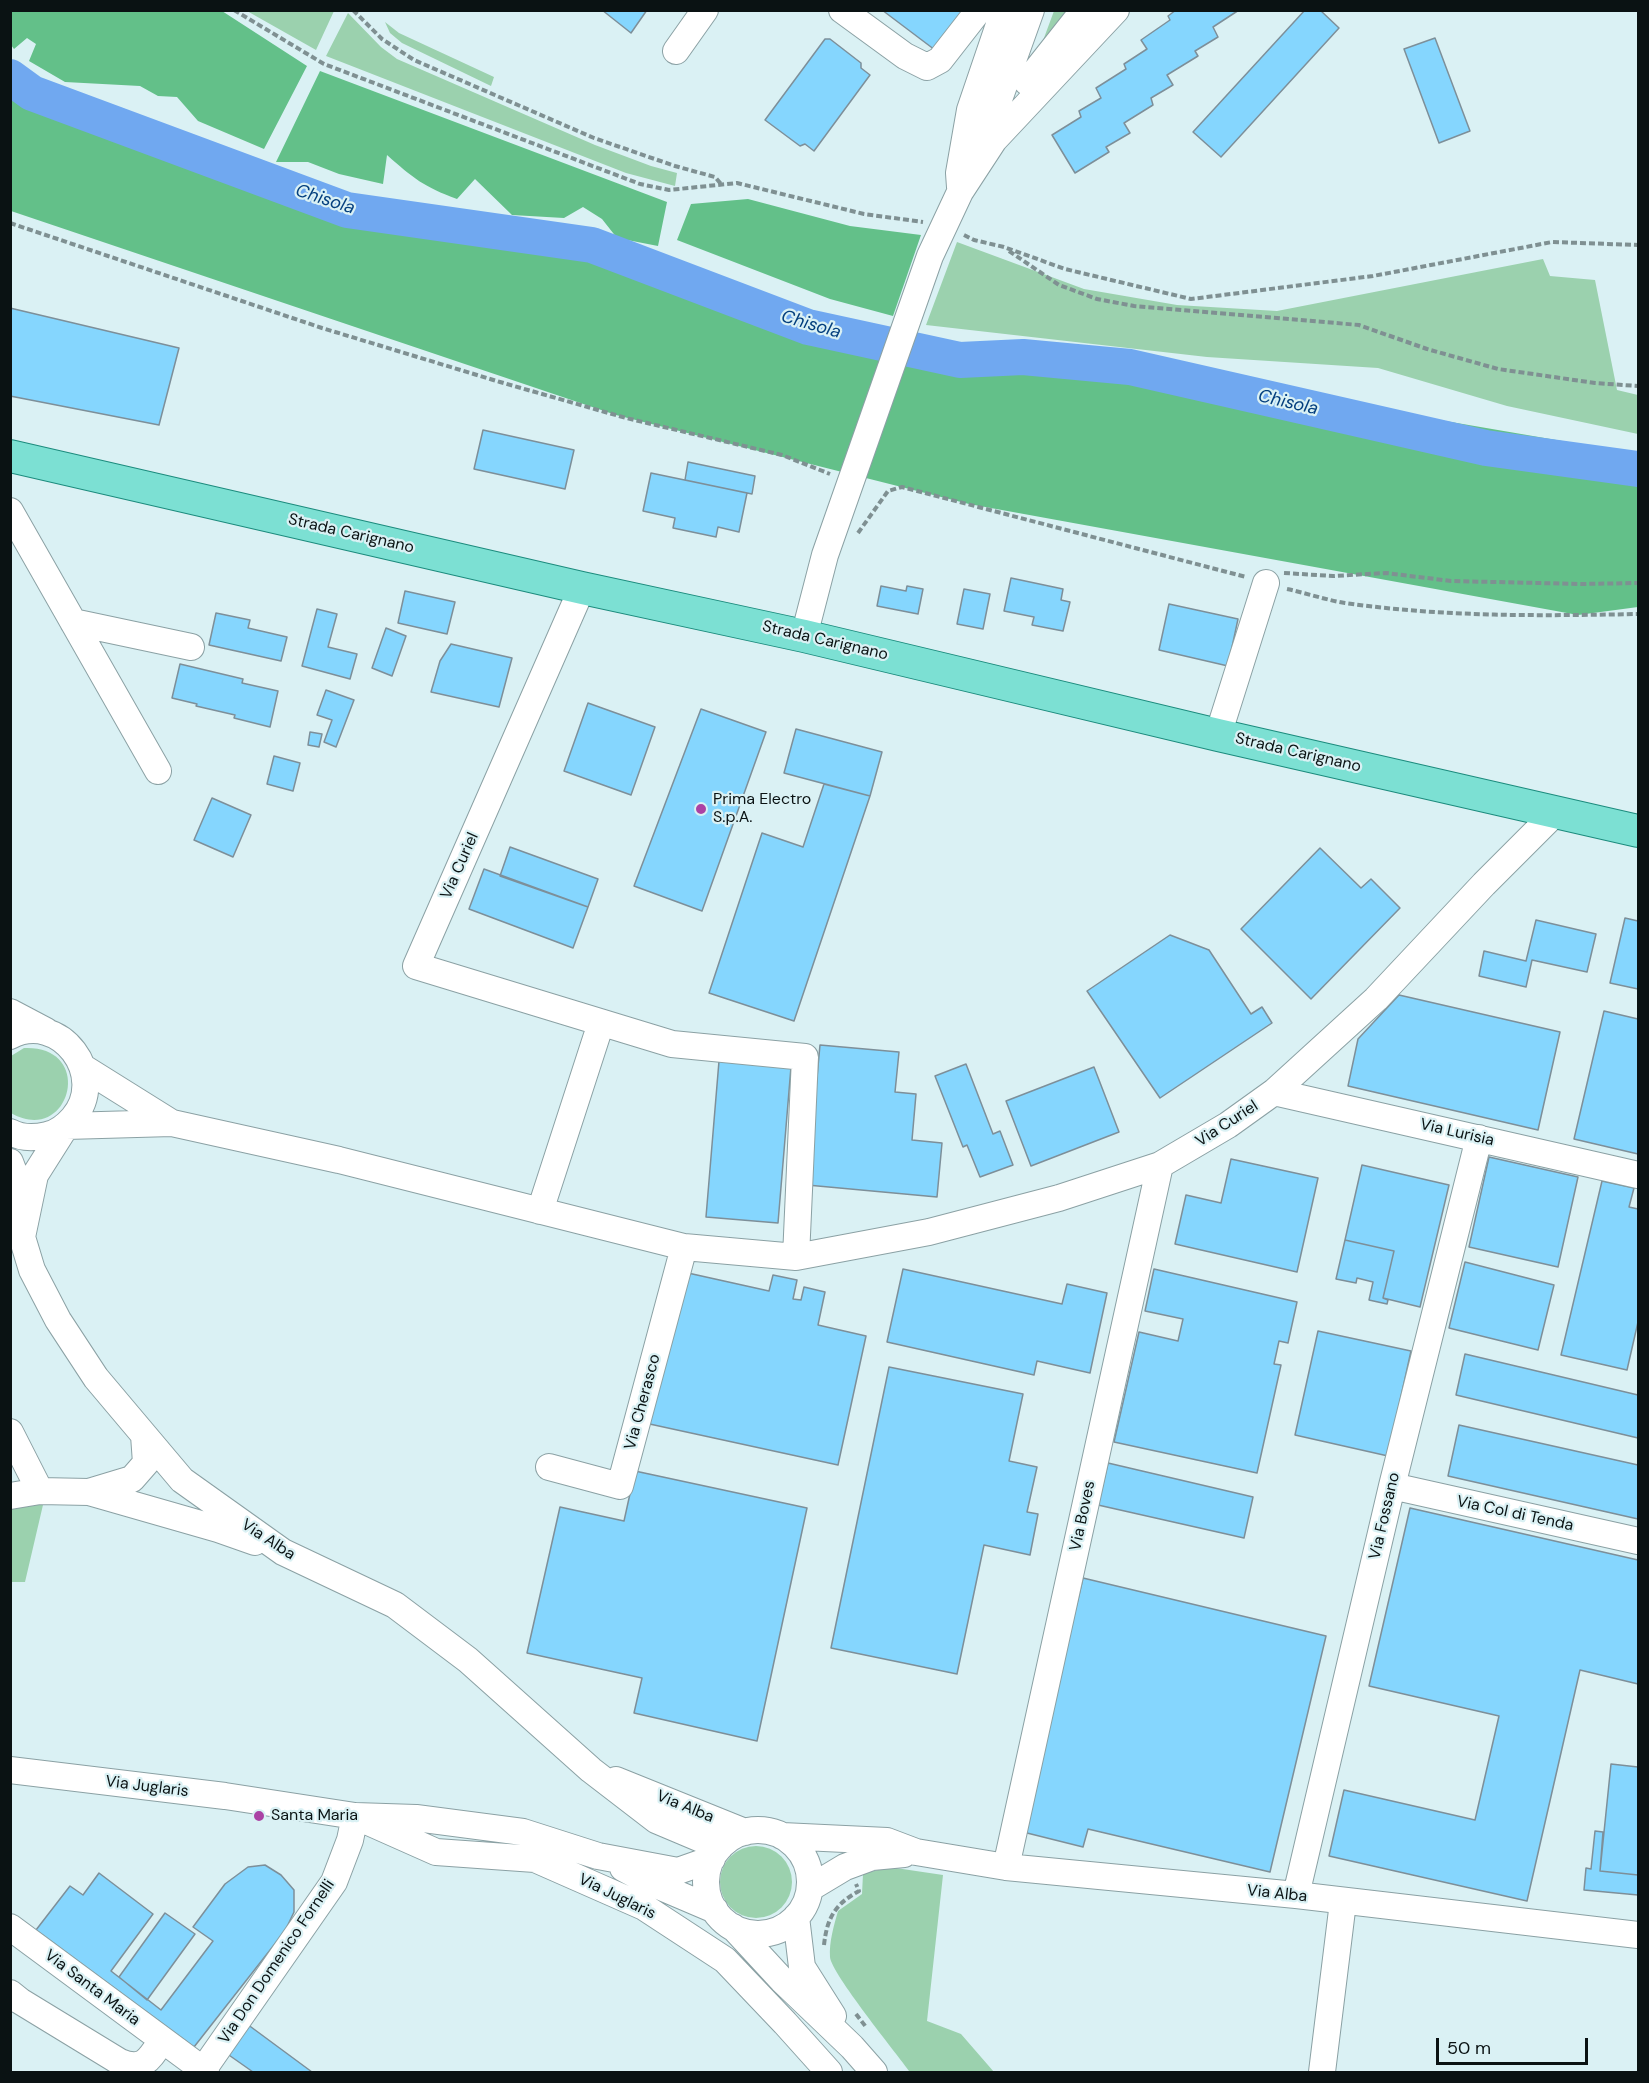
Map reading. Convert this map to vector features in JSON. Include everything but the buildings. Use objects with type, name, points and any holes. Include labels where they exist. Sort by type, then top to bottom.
[{"type":"main road","name":"Strada Carignano","points":[[10,456],[582,588],[804,636],[1218,735],[1638,831]]},
{"type":"street","points":[[676,51],[705,10]]},
{"type":"street","points":[[843,10],[905,56],[927,67],[1009,14]]},
{"type":"street","points":[[998,103],[1019,91],[1084,10]]},
{"type":"street","points":[[804,636],[825,555],[943,224],[960,192],[994,140],[1116,10]]},
{"type":"street","points":[[974,170],[998,103],[1009,14]]},
{"type":"street","points":[[960,192],[960,173],[970,110],[1009,14]]},
{"type":"street","points":[[10,511],[158,771]]},
{"type":"street","points":[[1218,735],[1266,583]]},
{"type":"street","name":"Via Curiel","points":[[582,588],[416,966],[672,1044],[805,1057],[796,1257]]},
{"type":"street","points":[[73,622],[192,647]]},
{"type":"street","name":"Via Curiel","points":[[66,1126],[172,1123],[339,1160],[684,1247],[796,1257],[929,1232],[1059,1198],[1160,1165],[1228,1125],[1274,1092],[1376,999],[1484,884],[1556,812]]},
{"type":"street","points":[[10,1012],[72,1047],[84,1068]]},
{"type":"street","points":[[540,1210],[601,1023]]},
{"type":"street","points":[[10,1036],[34,1030],[51,1034]]},
{"type":"street","name":"Via Curiel","points":[[84,1068],[172,1123]]},
{"type":"street","name":"Via Alba","points":[[22,1237],[35,1174],[66,1126],[80,1110],[86,1089],[84,1068]]},
{"type":"street","name":"Via Lurisia","points":[[1274,1092],[1638,1175]]},
{"type":"street","points":[[10,1132],[32,1138],[50,1135],[66,1126]]},
{"type":"street","name":"Via Fossano","points":[[1296,1895],[1392,1486],[1479,1138]]},
{"type":"street","name":"Via Alba","points":[[10,1162],[15,1175],[22,1237],[32,1270],[58,1320],[96,1378],[182,1480],[283,1552],[395,1605],[468,1660],[591,1770],[656,1820],[716,1853]]},
{"type":"street","name":"Via Boves","points":[[1006,1867],[1160,1165]]},
{"type":"street","name":"Via Cherasco","points":[[549,1467],[620,1486],[684,1247]]},
{"type":"street","points":[[10,1432],[40,1491]]},
{"type":"street","points":[[89,1492],[132,1479],[146,1463],[144,1435]]},
{"type":"street","points":[[152,1510],[168,1509],[179,1499],[182,1480]]},
{"type":"street","name":"Via Col di Tenda","points":[[1392,1486],[1638,1541]]},
{"type":"street","points":[[10,1496],[40,1491],[89,1492],[218,1529],[283,1552]]},
{"type":"street","name":"Via Juglaris","points":[[10,1770],[225,1796],[355,1816],[416,1818],[523,1832],[598,1856],[678,1871],[716,1853]]},
{"type":"street","name":"Via Alba","points":[[591,1770],[745,1832]]},
{"type":"street","name":"Via Juglaris","points":[[355,1816],[436,1852],[535,1859],[644,1907],[725,1960],[829,2073]]},
{"type":"street","name":"Via Don Domenico Fornelli","points":[[204,2071],[334,1882],[350,1840],[355,1816]]},
{"type":"street","points":[[758,1830],[770,1831],[782,1836],[795,1845],[804,1857],[810,1872],[810,1888],[805,1904],[796,1917],[783,1928],[766,1933],[749,1933],[724,1919],[709,1898],[706,1885],[708,1871],[716,1853],[732,1837],[758,1830]]},
{"type":"street","name":"Via Alba","points":[[782,1836],[887,1841],[916,1852],[1006,1867],[1296,1895],[1638,1935]]},
{"type":"street","name":"Via Alba","points":[[810,1888],[845,1867],[872,1857],[916,1852]]},
{"type":"street","name":"Via Juglaris","points":[[598,1856],[724,1919],[782,1980],[860,2038]]},
{"type":"street","points":[[1322,2073],[1343,1902]]},
{"type":"street","name":"Via Juglaris","points":[[796,1917],[802,1967],[860,2038],[874,2073]]},
{"type":"street","name":"Via Santa Maria","points":[[14,1938],[204,2071]]},
{"type":"street","points":[[10,1993],[129,2066],[137,2066],[147,2061],[162,2040]]},
{"type":"path","points":[[234,10],[324,64],[640,184],[669,190],[737,183],[864,214],[943,224],[974,240],[1004,247],[1065,269],[1191,299],[1373,276],[1552,242],[1638,245]]},
{"type":"path","points":[[353,10],[382,39],[414,60],[594,138],[714,177],[722,184]]},
{"type":"path","points":[[10,223],[322,328],[626,418],[782,454],[850,483]]},
{"type":"path","points":[[1004,247],[1059,285],[1097,299],[1134,306],[1359,325],[1427,349],[1498,369],[1595,383],[1638,386]]},
{"type":"path","points":[[825,555],[858,533],[888,491],[902,487],[1343,602],[1421,612],[1518,617],[1638,614]]},
{"type":"path","points":[[1266,583],[1279,573],[1333,576],[1386,573],[1451,581],[1638,583]]},
{"type":"path","points":[[823,1952],[826,1924],[845,1898],[859,1891],[845,1867]]},
{"type":"path","points":[[854,2011],[860,2038]]},
{"type":"green space","points":[[10,11],[222,11],[307,66],[264,149],[198,121],[177,97],[158,96],[140,86],[65,82],[29,61],[36,44],[27,38],[14,49],[11,45]]},
{"type":"green space","points":[[247,11],[334,11],[316,50]]},
{"type":"green space","points":[[1054,11],[1072,11],[1041,46]]},
{"type":"green space","points":[[348,13],[381,47],[397,59],[595,145],[677,173],[675,186],[626,173],[326,56]]},
{"type":"green space","points":[[385,22],[399,33],[494,77],[491,86],[402,43],[390,33]]},
{"type":"green space","points":[[320,71],[667,202],[658,246],[617,238],[602,219],[583,207],[564,218],[512,215],[475,179],[457,199],[419,181],[387,155],[383,184],[339,174],[308,162],[276,162]]},
{"type":"green space","points":[[11,81],[32,93],[347,210],[592,245],[808,327],[960,360],[1130,367],[1638,454],[1638,607],[1578,615],[969,504],[616,415],[11,211]]},
{"type":"green space","points":[[748,199],[850,226],[921,235],[893,316],[830,299],[677,240],[691,204]]},
{"type":"green space","points":[[957,242],[1084,289],[1177,305],[1277,311],[1543,259],[1550,276],[1595,280],[1617,390],[1638,395],[1638,434],[1507,406],[1378,368],[1207,357],[926,325]]},
{"type":"green space","points":[[24,1048],[47,1051],[61,1062],[68,1076],[67,1092],[60,1107],[48,1117],[31,1120],[11,1113],[11,1056]]},
{"type":"green space","points":[[46,1492],[25,1582],[11,1582],[10,1496]]},
{"type":"green space","points":[[756,1846],[770,1849],[782,1856],[789,1868],[792,1882],[789,1896],[782,1908],[770,1915],[756,1918],[742,1915],[730,1908],[723,1896],[720,1882],[723,1868],[730,1856],[742,1849]]},
{"type":"green space","points":[[889,1867],[943,1875],[927,2021],[961,2034],[994,2072],[910,2072],[852,1996],[833,1966],[830,1945],[838,1911],[862,1894],[863,1874]]},
{"type":"waterway","name":"Chisola","points":[[10,77],[32,93],[347,210],[592,245],[808,327],[960,360],[1023,357],[1130,367],[1486,448],[1638,469]]},
{"type":"place","name":"Prima Electro S.p.A.","points":[[701,809]]},
{"type":"place","name":"Santa Maria","points":[[259,1816]]}]
